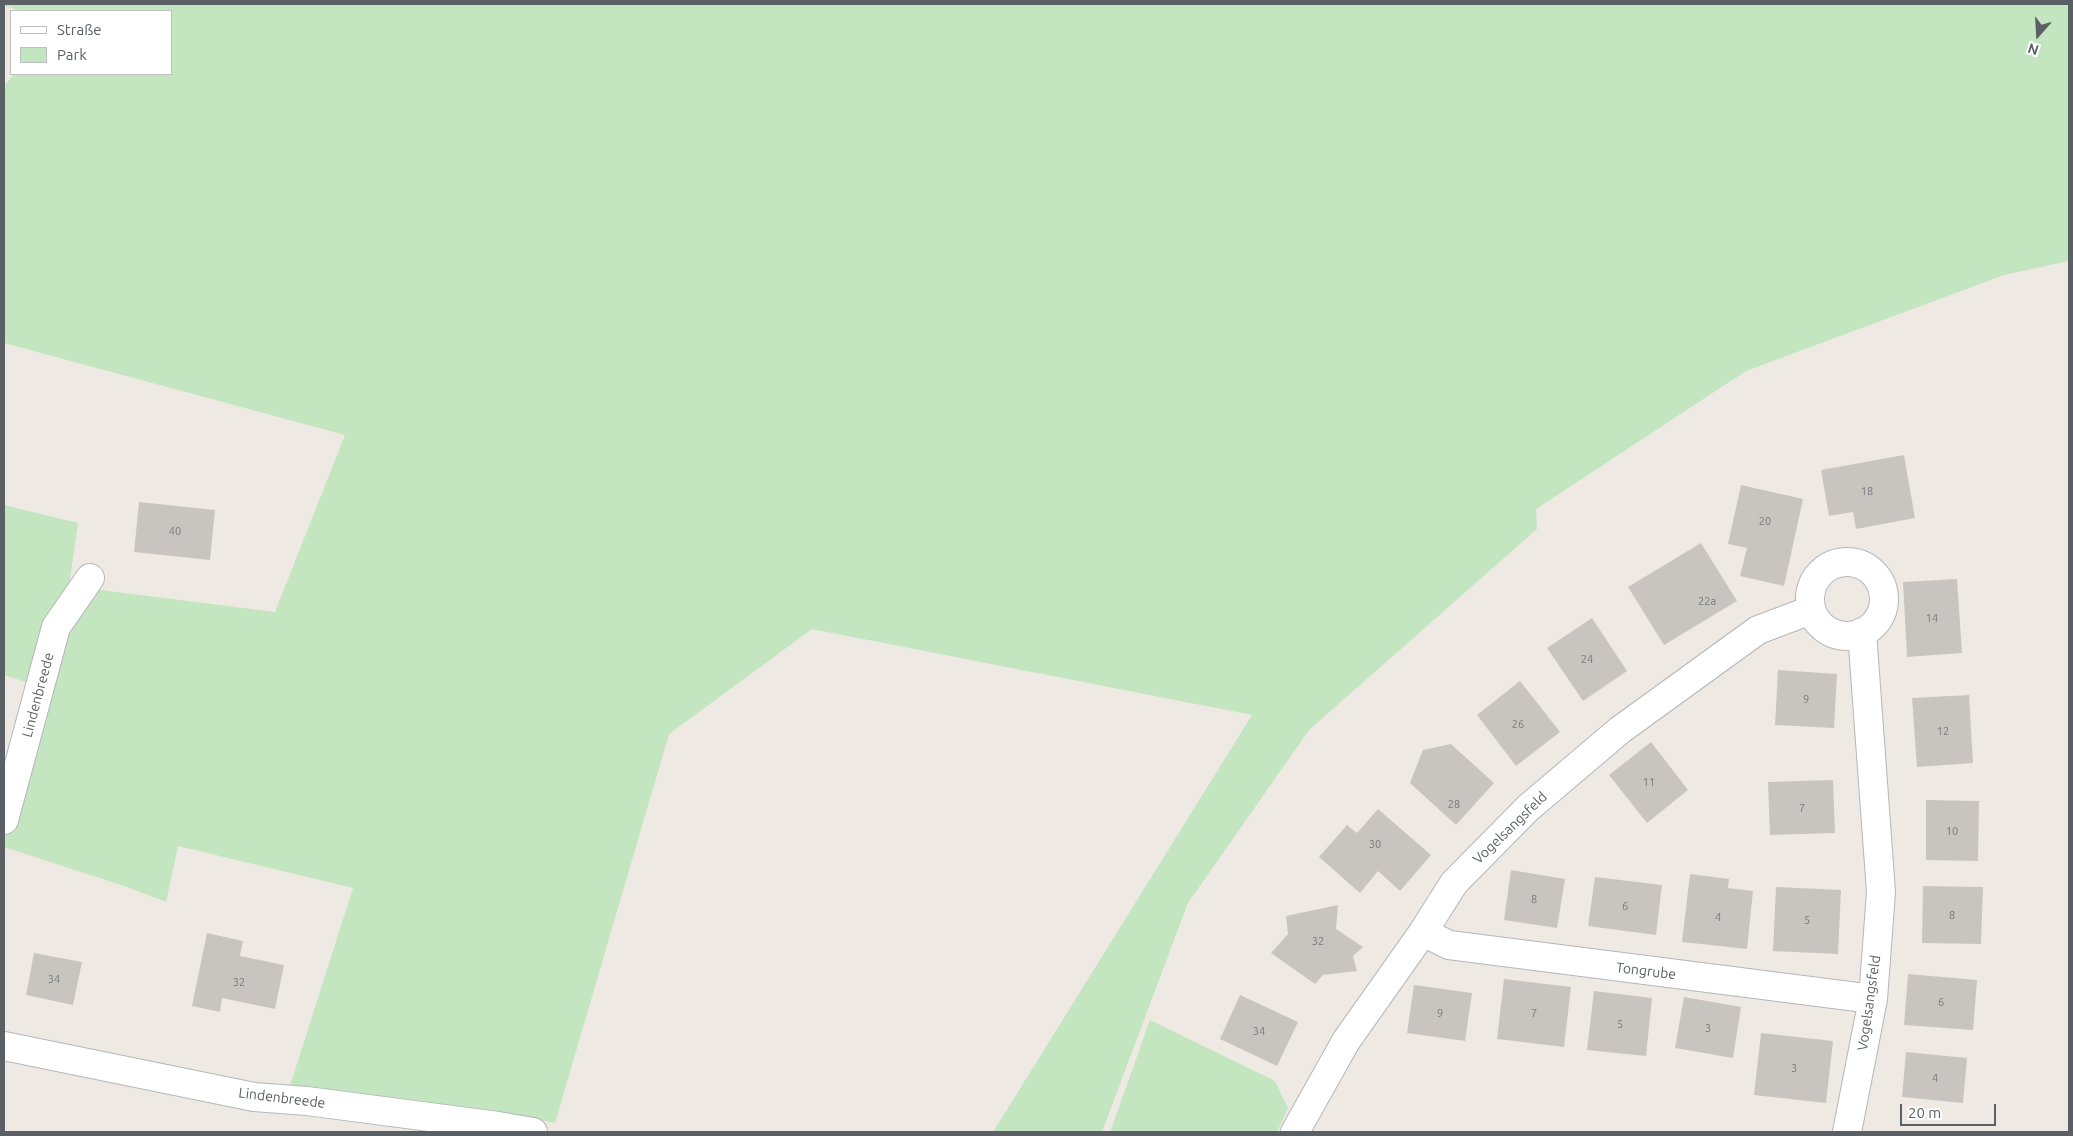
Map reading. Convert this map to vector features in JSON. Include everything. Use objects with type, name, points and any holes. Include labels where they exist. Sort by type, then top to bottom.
[{"type":"street","points":[[1850,562],[1862,565],[1872,572],[1879,582],[1883,599],[1879,616],[1872,626],[1862,632],[1850,636],[1837,635],[1826,630],[1817,621],[1811,610],[1812,586],[1818,576],[1827,568],[1838,563],[1850,562]]},
{"type":"street","name":"Lindenbreede","points":[[4,820],[56,627],[90,578]]},
{"type":"street","name":"Vogelsangsfeld","points":[[1295,1132],[1346,1041],[1423,932],[1454,884],[1528,808],[1620,730],[1758,630],[1811,610]]},
{"type":"street","name":"Vogelsangsfeld","points":[[1848,1132],[1873,999],[1881,892],[1862,632]]},
{"type":"street","name":"Tongrube","points":[[1423,932],[1449,945],[1873,999]]},
{"type":"street","name":"Lindenbreede","points":[[4,1046],[254,1097],[307,1101],[533,1132]]},
{"type":"green space","points":[[4,4],[2069,4],[2069,261],[2004,275],[1746,371],[1536,509],[1537,529],[1309,730],[1188,903],[1102,1132],[993,1132],[1252,715],[812,629],[669,734],[555,1123],[491,1110],[289,1089],[353,888],[178,846],[166,902],[124,886],[4,847],[4,816],[29,683],[4,675],[4,505],[78,523],[69,586],[275,612],[345,435],[4,343],[4,86],[13,75],[172,75],[172,10],[19,10],[4,6]]},
{"type":"green space","points":[[1150,1020],[1275,1081],[1288,1108],[1277,1132],[1110,1132]]},
{"type":"building","points":[[1904,455],[1915,518],[1856,529],[1853,512],[1829,516],[1821,470]]},
{"type":"building","points":[[1741,485],[1803,499],[1784,586],[1740,576],[1747,548],[1728,544]]},
{"type":"building","points":[[139,502],[215,510],[210,560],[134,552]]},
{"type":"building","points":[[1701,543],[1737,601],[1664,645],[1628,587]]},
{"type":"building","points":[[1957,579],[1962,653],[1907,657],[1903,582]]},
{"type":"building","points":[[1592,618],[1627,671],[1583,701],[1547,648]]},
{"type":"building","points":[[1778,670],[1837,674],[1834,728],[1775,725]]},
{"type":"building","points":[[1520,681],[1560,732],[1516,766],[1477,715]]},
{"type":"building","points":[[1969,695],[1973,763],[1917,767],[1912,698]]},
{"type":"building","points":[[1651,742],[1688,790],[1647,823],[1609,775]]},
{"type":"building","points":[[1451,744],[1494,783],[1456,825],[1410,783],[1423,750]]},
{"type":"building","points":[[1833,780],[1835,833],[1770,835],[1768,782]]},
{"type":"building","points":[[1926,800],[1979,801],[1978,861],[1926,860]]},
{"type":"building","points":[[1378,809],[1431,855],[1400,891],[1378,871],[1360,893],[1319,857],[1347,825],[1357,833]]},
{"type":"building","points":[[1511,870],[1565,879],[1557,928],[1504,920]]},
{"type":"building","points":[[1690,874],[1729,879],[1728,888],[1753,891],[1747,949],[1682,942]]},
{"type":"building","points":[[1595,877],[1662,885],[1656,935],[1588,926]]},
{"type":"building","points":[[1923,886],[1983,887],[1981,944],[1922,943]]},
{"type":"building","points":[[1776,887],[1841,890],[1838,954],[1773,951]]},
{"type":"building","points":[[1338,905],[1336,929],[1363,947],[1353,956],[1357,971],[1323,975],[1315,984],[1271,953],[1288,934],[1286,916]]},
{"type":"building","points":[[207,933],[243,941],[240,956],[284,965],[275,1009],[222,998],[220,1012],[192,1006]]},
{"type":"building","points":[[34,953],[82,962],[73,1005],[26,995]]},
{"type":"building","points":[[1908,974],[1977,980],[1973,1030],[1904,1025]]},
{"type":"building","points":[[1504,979],[1571,987],[1564,1047],[1497,1039]]},
{"type":"building","points":[[1414,985],[1472,993],[1465,1041],[1407,1033]]},
{"type":"building","points":[[1594,991],[1652,998],[1646,1056],[1587,1050]]},
{"type":"building","points":[[1240,995],[1298,1022],[1277,1066],[1220,1039]]},
{"type":"building","points":[[1684,997],[1741,1007],[1733,1058],[1675,1048]]},
{"type":"building","points":[[1761,1033],[1833,1041],[1826,1103],[1754,1095]]},
{"type":"building","points":[[1906,1052],[1967,1058],[1963,1103],[1902,1097]]}]
